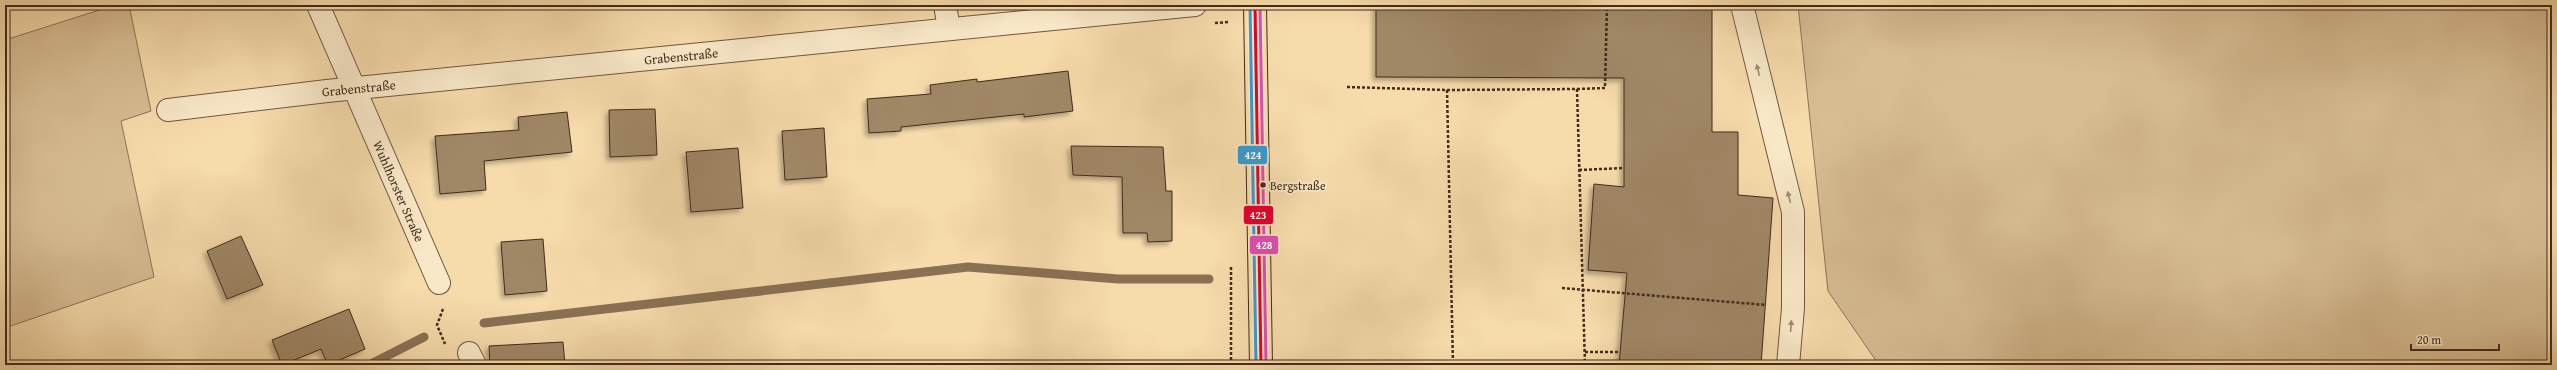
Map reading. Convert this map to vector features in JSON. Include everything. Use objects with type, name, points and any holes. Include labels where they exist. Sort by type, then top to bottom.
[{"type":"main road","points":[[1255,5],[1261,365]]},
{"type":"street","name":"Wuhlhorster Straße","points":[[318,5],[438,283]]},
{"type":"street","points":[[945,5],[949,29]]},
{"type":"street","name":"Grabenstraße","points":[[168,110],[355,89],[1195,5]]},
{"type":"street","points":[[1742,5],[1793,212],[1793,308],[1788,365]]},
{"type":"path","points":[[1347,87],[1447,90],[1605,88],[1607,5]]},
{"type":"path","points":[[1577,89],[1585,365]]},
{"type":"path","points":[[1447,90],[1454,365]]},
{"type":"path","points":[[1579,170],[1624,168]]},
{"type":"path","points":[[438,283],[443,308],[437,325],[446,346],[472,359]]},
{"type":"path","points":[[1562,288],[1793,308]]},
{"type":"path","points":[[1231,289],[1231,365]]},
{"type":"path","points":[[1585,352],[1620,352]]},
{"type":"shaded area","points":[[115,5],[129,5],[151,111],[121,121],[154,277],[5,328],[5,40]]},
{"type":"shaded area","points":[[1798,5],[2552,5],[2552,365],[1879,365],[1828,291]]},
{"type":"building","points":[[1376,5],[1712,5],[1712,132],[1738,132],[1738,195],[1773,198],[1761,365],[1619,365],[1627,273],[1588,270],[1594,184],[1624,187],[1624,78],[1376,77]]},
{"type":"building","points":[[1068,71],[1073,111],[1024,117],[1024,114],[901,127],[901,131],[869,133],[867,99],[931,94],[930,85],[977,79],[977,82]]},
{"type":"building","points":[[655,109],[657,155],[610,157],[609,110]]},
{"type":"building","points":[[567,112],[572,152],[484,161],[486,190],[440,194],[435,136],[519,130],[518,117]]},
{"type":"building","points":[[824,128],[827,177],[785,180],[782,131]]},
{"type":"building","points":[[1071,146],[1163,147],[1166,191],[1172,191],[1172,241],[1148,242],[1147,233],[1123,233],[1122,177],[1073,175]]},
{"type":"building","points":[[738,148],[743,208],[691,212],[686,152]]},
{"type":"building","points":[[241,236],[263,285],[227,299],[207,251]]},
{"type":"building","points":[[543,239],[547,291],[505,295],[501,242]]},
{"type":"building","points":[[349,309],[365,349],[328,365],[321,349],[282,365],[272,340]]},
{"type":"building","points":[[563,342],[565,365],[490,365],[489,346]]},
{"type":"waterway","points":[[484,323],[968,267],[1118,279],[1209,279]]},
{"type":"waterway","points":[[369,365],[424,337]]},
{"type":"transit line","name":"424","points":[[1250,5],[1256,365]]},
{"type":"transit line","name":"423","points":[[1255,5],[1261,365]]},
{"type":"transit line","name":"428","points":[[1260,5],[1266,365]]},
{"type":"place","name":"Bergstraße","points":[[1263,185]]}]
